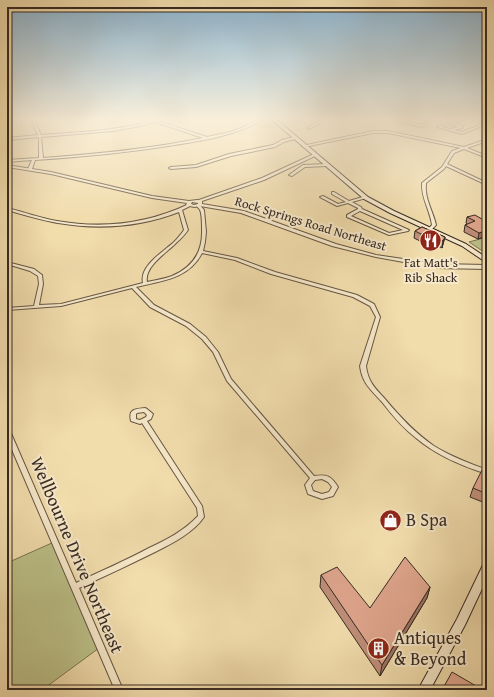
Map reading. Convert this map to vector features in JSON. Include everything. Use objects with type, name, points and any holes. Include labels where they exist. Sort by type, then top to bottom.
[{"type":"main road","points":[[311,152],[365,197],[388,210],[464,244],[487,261]]},
{"type":"main road","points":[[424,690],[486,575]]},
{"type":"street","points":[[41,152],[41,159]]},
{"type":"street","points":[[7,161],[113,152]]},
{"type":"street","points":[[171,168],[196,166],[230,155],[247,152]]},
{"type":"street","points":[[430,229],[434,225],[434,217],[424,185],[447,165],[453,153],[456,152]]},
{"type":"street","points":[[473,152],[487,157]]},
{"type":"street","points":[[7,309],[61,305],[185,271],[194,264],[201,252],[204,239],[204,222],[202,209],[199,204],[263,179],[315,155]]},
{"type":"street","points":[[30,169],[34,159]]},
{"type":"street","points":[[291,175],[304,166],[326,165]]},
{"type":"street","points":[[447,165],[487,184]]},
{"type":"street","name":"Rock Springs Road Northeast","points":[[7,166],[81,179],[152,197],[242,212],[334,245],[376,256],[437,266],[487,267]]},
{"type":"street","points":[[333,193],[350,202],[360,210],[407,230],[389,234],[348,216],[360,210]]},
{"type":"street","points":[[322,197],[338,206],[365,197]]},
{"type":"street","points":[[7,209],[60,222],[97,226],[132,223],[180,210],[190,204]]},
{"type":"street","points":[[145,283],[144,278],[151,263],[186,230],[180,210]]},
{"type":"street","points":[[201,252],[236,259],[273,273],[355,296],[372,305],[378,317],[364,366],[364,374],[368,383],[408,428],[426,444],[451,457],[487,472]]},
{"type":"street","points":[[7,263],[32,270],[40,276],[41,284],[36,307]]},
{"type":"street","points":[[133,286],[152,306],[188,325],[204,338],[215,352],[229,380],[312,478]]},
{"type":"street","points":[[74,587],[195,526],[201,517],[200,508],[144,421]]},
{"type":"street","name":"Wellbourne Drive Northeast","points":[[7,431],[119,690]]},
{"type":"green space","points":[[487,237],[487,254],[469,242]]},
{"type":"green space","points":[[54,542],[99,648],[42,690],[7,690],[7,563]]},
{"type":"building","points":[[475,215],[487,222],[487,230],[479,233],[465,225],[475,221],[467,217]]},
{"type":"building","points":[[422,227],[445,237],[443,241],[425,232],[421,234],[415,231]]},
{"type":"building","points":[[483,468],[487,469],[485,477],[487,478],[487,494],[473,488]]},
{"type":"building","name":"Antiques & Beyond","points":[[405,557],[430,587],[382,665],[321,575],[337,567],[370,608]]},
{"type":"building","points":[[452,672],[483,690],[442,690]]},
{"type":"place","name":"Fat Matt's Rib Shack","points":[[431,240]]},
{"type":"place","name":"B Spa","points":[[391,520]]},
{"type":"place","name":"Antiques & Beyond","points":[[379,648]]}]
